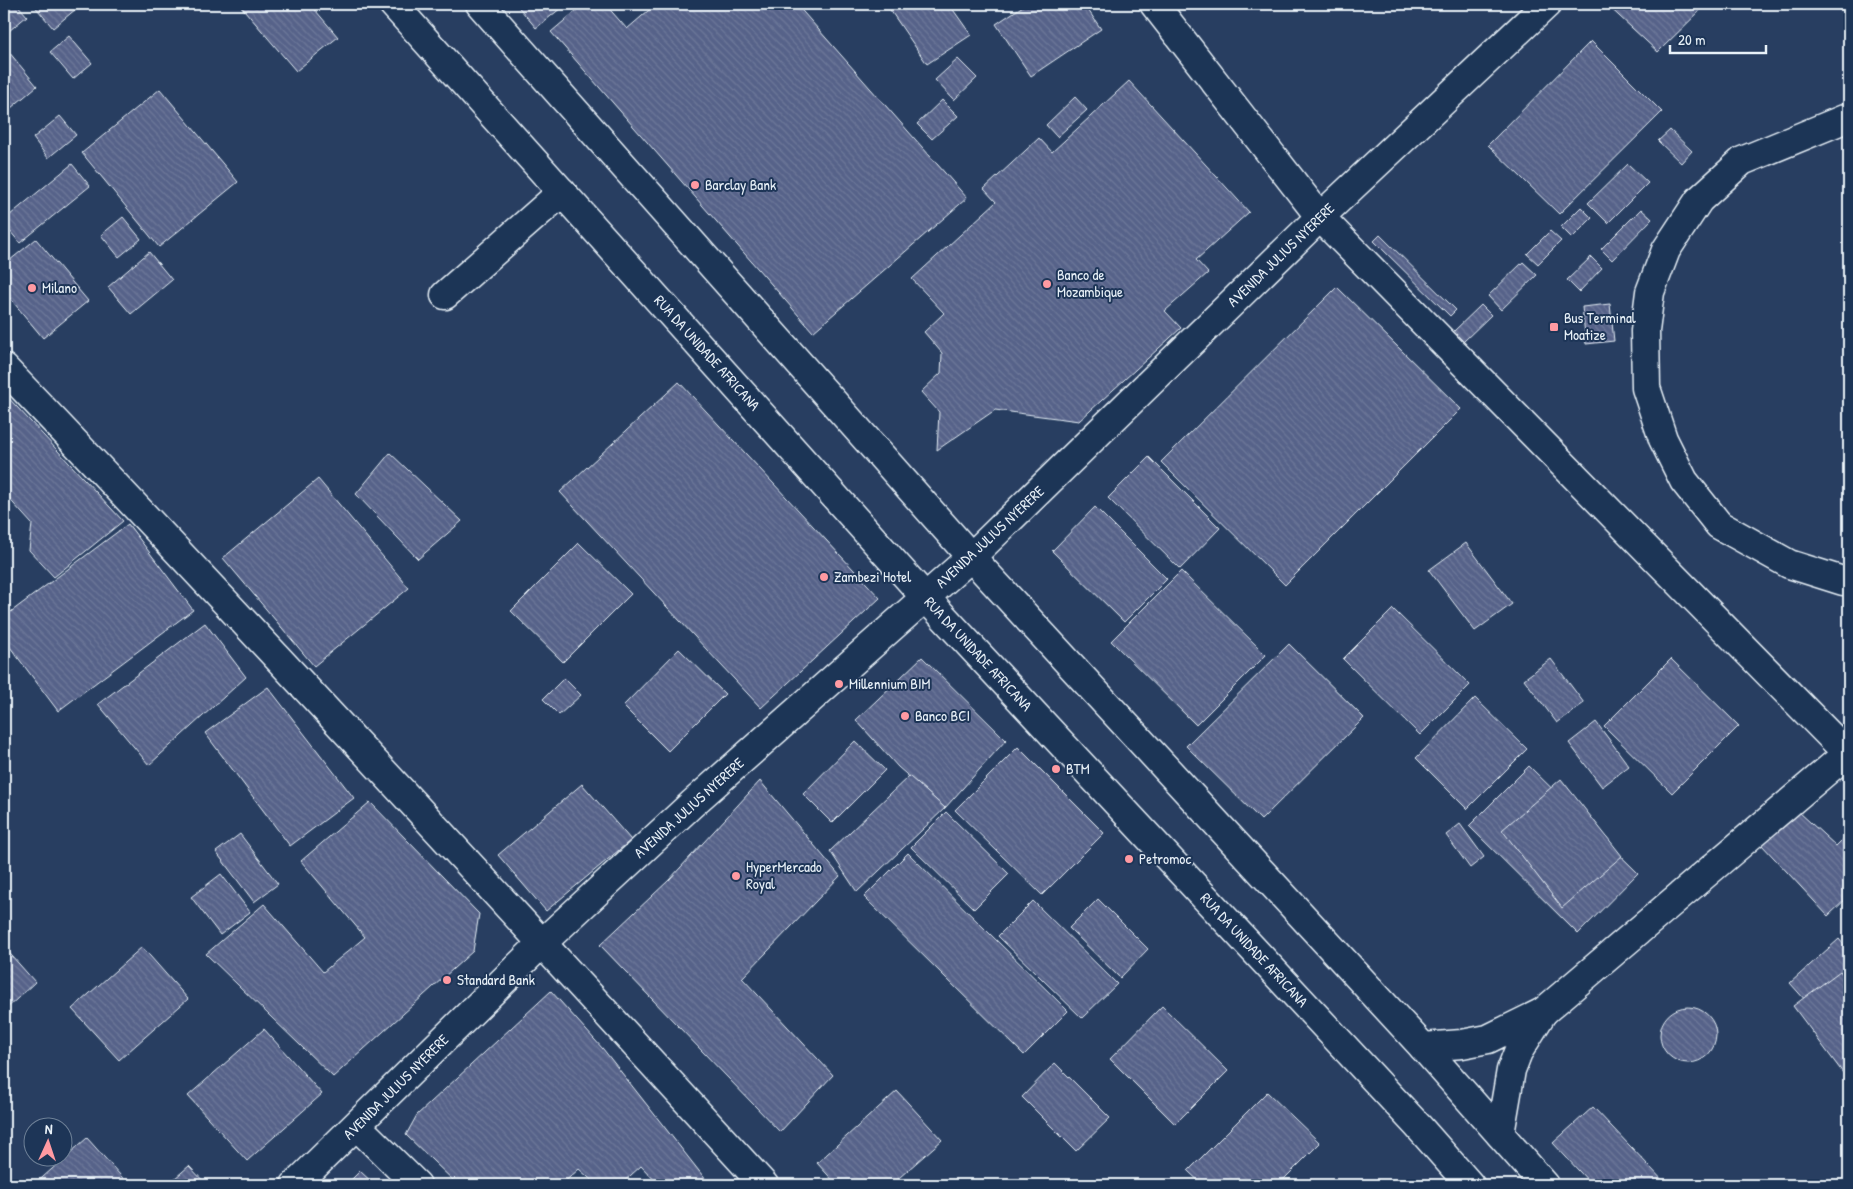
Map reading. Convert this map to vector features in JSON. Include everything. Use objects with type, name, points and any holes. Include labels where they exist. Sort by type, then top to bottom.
[{"type":"street","name":"RUA DA UNIDADE AFRICANA","points":[[393,4],[925,597],[1418,1126],[1470,1185]]},
{"type":"street","points":[[480,4],[970,557],[1422,1047],[1545,1185]]},
{"type":"street","points":[[1154,4],[1320,217],[1849,754],[1543,1012],[1488,1039],[1462,1044],[1422,1047]]},
{"type":"street","name":"AVENIDA JULIUS NYERERE","points":[[295,1185],[542,943],[692,804],[970,557],[1320,217],[1547,4]]},
{"type":"street","points":[[1849,117],[1742,161],[1699,200],[1666,250],[1650,292],[1644,331],[1646,388],[1663,439],[1684,481],[1719,525],[1789,564],[1843,581],[1849,580]]},
{"type":"street","points":[[445,295],[562,192]]},
{"type":"street","points":[[4,368],[542,943],[764,1185]]},
{"type":"street","points":[[1500,1134],[1511,1070],[1518,1052],[1543,1012]]},
{"type":"street","points":[[357,1126],[418,1185]]},
{"type":"building","points":[[4,4],[17,4],[27,16],[9,31],[4,25]]},
{"type":"building","points":[[33,4],[82,4],[53,28]]},
{"type":"building","points":[[239,4],[310,4],[338,37],[296,71]]},
{"type":"building","points":[[516,4],[566,4],[536,28]]},
{"type":"building","points":[[584,4],[605,4],[627,29],[656,4],[796,4],[967,198],[813,332],[551,32]]},
{"type":"building","points":[[886,4],[949,4],[971,35],[927,64]]},
{"type":"building","points":[[1026,4],[1084,4],[1101,29],[1031,76],[996,24]]},
{"type":"building","points":[[1606,4],[1707,4],[1658,52]]},
{"type":"building","points":[[69,36],[92,63],[73,79],[50,52]]},
{"type":"building","points":[[1591,41],[1662,112],[1559,214],[1488,145]]},
{"type":"building","points":[[4,46],[37,86],[4,114]]},
{"type":"building","points":[[958,59],[977,78],[954,100],[935,80]]},
{"type":"building","points":[[1129,81],[1249,212],[1196,260],[1208,273],[1165,311],[1181,328],[1079,421],[995,410],[937,450],[939,412],[921,392],[941,373],[942,353],[924,332],[944,313],[912,279],[996,202],[984,189],[1039,138],[1052,152]]},
{"type":"building","points":[[160,89],[238,182],[159,247],[82,153]]},
{"type":"building","points":[[1075,97],[1087,110],[1057,137],[1046,125]]},
{"type":"building","points":[[942,100],[958,116],[932,139],[917,124]]},
{"type":"building","points":[[60,116],[76,135],[48,158],[33,138]]},
{"type":"building","points":[[1670,130],[1692,151],[1681,163],[1658,141]]},
{"type":"building","points":[[72,164],[90,186],[20,243],[4,224],[4,220]]},
{"type":"building","points":[[1628,164],[1648,183],[1608,223],[1588,203]]},
{"type":"building","points":[[1581,207],[1592,218],[1572,238],[1561,227]]},
{"type":"building","points":[[1641,209],[1652,219],[1612,260],[1601,249]]},
{"type":"building","points":[[123,217],[141,239],[119,257],[101,235]]},
{"type":"building","points":[[1550,231],[1561,241],[1538,264],[1527,254]]},
{"type":"building","points":[[1380,235],[1456,310],[1450,316],[1374,241]]},
{"type":"building","points":[[36,239],[88,301],[43,338],[4,291],[4,265]]},
{"type":"building","points":[[149,252],[172,280],[131,314],[108,287]]},
{"type":"building","points":[[1591,257],[1602,268],[1579,292],[1567,280]]},
{"type":"building","points":[[1523,262],[1537,275],[1501,310],[1488,296]]},
{"type":"building","points":[[1337,287],[1461,409],[1285,585],[1161,462]]},
{"type":"building","points":[[1610,304],[1614,341],[1586,344],[1582,307]]},
{"type":"building","points":[[1481,305],[1491,315],[1463,342],[1453,332]]},
{"type":"building","points":[[679,382],[880,598],[761,708],[560,492]]},
{"type":"building","points":[[4,393],[123,521],[54,577],[29,550],[32,524],[4,493]]},
{"type":"building","points":[[390,453],[462,521],[418,559],[356,494]]},
{"type":"building","points":[[1149,457],[1220,528],[1180,569],[1108,498]]},
{"type":"building","points":[[318,479],[409,588],[314,666],[223,558]]},
{"type":"building","points":[[1095,507],[1167,579],[1124,622],[1052,551]]},
{"type":"building","points":[[128,524],[193,610],[58,711],[4,639],[4,617]]},
{"type":"building","points":[[579,543],[631,594],[563,662],[511,611]]},
{"type":"building","points":[[1466,543],[1512,604],[1475,631],[1429,570]]},
{"type":"building","points":[[1181,571],[1266,655],[1196,725],[1111,641]]},
{"type":"building","points":[[1393,609],[1470,685],[1420,735],[1343,659]]},
{"type":"building","points":[[205,623],[246,677],[149,765],[98,704]]},
{"type":"building","points":[[1289,644],[1364,718],[1261,820],[1186,746]]},
{"type":"building","points":[[679,649],[725,694],[668,751],[623,706]]},
{"type":"building","points":[[922,657],[1006,740],[945,808],[898,767],[856,720]]},
{"type":"building","points":[[1551,659],[1584,703],[1557,723],[1524,679]]},
{"type":"building","points":[[1671,659],[1739,726],[1672,793],[1604,726]]},
{"type":"building","points":[[564,678],[581,695],[559,715],[543,699]]},
{"type":"building","points":[[268,687],[354,798],[290,846],[205,733]]},
{"type":"building","points":[[1475,698],[1527,749],[1467,809],[1416,758]]},
{"type":"building","points":[[1596,722],[1629,766],[1602,787],[1569,743]]},
{"type":"building","points":[[855,741],[885,770],[832,823],[803,794]]},
{"type":"building","points":[[1018,747],[1104,833],[1042,895],[955,810]]},
{"type":"building","points":[[1529,766],[1638,873],[1578,934],[1469,826]]},
{"type":"building","points":[[909,776],[945,808],[857,892],[830,851]]},
{"type":"building","points":[[1561,779],[1622,856],[1562,908],[1502,830]]},
{"type":"building","points":[[760,781],[840,876],[742,978],[833,1075],[780,1132],[600,945],[669,880]]},
{"type":"building","points":[[582,784],[631,840],[546,911],[498,855]]},
{"type":"building","points":[[370,802],[479,914],[473,951],[333,1077],[206,954],[264,904],[323,972],[365,937],[301,861]]},
{"type":"building","points":[[946,812],[1009,874],[974,909],[911,847]]},
{"type":"building","points":[[1799,812],[1836,846],[1849,833],[1849,896],[1828,916],[1761,844]]},
{"type":"building","points":[[1460,824],[1484,857],[1470,868],[1446,835]]},
{"type":"building","points":[[240,834],[278,884],[254,902],[216,852]]},
{"type":"building","points":[[908,853],[1068,1011],[1024,1055],[864,897]]},
{"type":"building","points":[[221,874],[250,912],[220,935],[191,897]]},
{"type":"building","points":[[1098,899],[1148,949],[1120,978],[1069,928]]},
{"type":"building","points":[[1033,901],[1117,984],[1082,1018],[998,936]]},
{"type":"building","points":[[1839,939],[1849,951],[1849,1049],[1790,983]]},
{"type":"building","points":[[4,947],[35,982],[4,1011]]},
{"type":"building","points":[[142,947],[188,999],[119,1060],[72,1009]]},
{"type":"building","points":[[1840,971],[1849,983],[1849,1081],[1793,1006]]},
{"type":"building","points":[[551,991],[603,1049],[710,1185],[659,1185],[641,1166],[620,1185],[597,1185],[579,1169],[561,1185],[458,1185],[406,1135],[417,1115]]},
{"type":"building","points":[[1162,1006],[1228,1071],[1175,1124],[1110,1059]]},
{"type":"building","points":[[1682,1007],[1694,1007],[1704,1011],[1712,1019],[1716,1035],[1712,1051],[1704,1059],[1694,1063],[1682,1063],[1672,1059],[1664,1051],[1660,1041],[1660,1029],[1664,1019],[1672,1011]]},
{"type":"building","points":[[264,1029],[322,1094],[247,1161],[188,1096]]},
{"type":"building","points":[[1055,1063],[1110,1118],[1076,1151],[1022,1097]]},
{"type":"building","points":[[897,1091],[942,1140],[891,1185],[837,1185],[817,1163]]},
{"type":"building","points":[[1267,1092],[1320,1143],[1278,1185],[1203,1185],[1188,1171]]},
{"type":"building","points":[[1593,1107],[1667,1185],[1592,1185],[1553,1143]]},
{"type":"building","points":[[87,1138],[129,1185],[34,1185],[55,1166],[72,1166],[72,1151]]},
{"type":"building","points":[[189,1166],[207,1185],[167,1185]]},
{"type":"building","points":[[360,1171],[375,1185],[346,1185]]},
{"type":"place","name":"Barclay Bank","points":[[695,185]]},
{"type":"place","name":"Banco de Mozambique","points":[[1047,284]]},
{"type":"place","name":"Milano","points":[[32,288]]},
{"type":"place","name":"Bus Terminal Moatize","points":[[1554,327]]},
{"type":"place","name":"Zambezi Hotel","points":[[824,577]]},
{"type":"place","name":"Millennium BIM","points":[[839,684]]},
{"type":"place","name":"Banco BCI","points":[[905,716]]},
{"type":"place","name":"BTM","points":[[1056,769]]},
{"type":"place","name":"Petromoc","points":[[1129,859]]},
{"type":"place","name":"HyperMercado Royal","points":[[736,876]]},
{"type":"place","name":"Standard Bank","points":[[447,980]]}]
